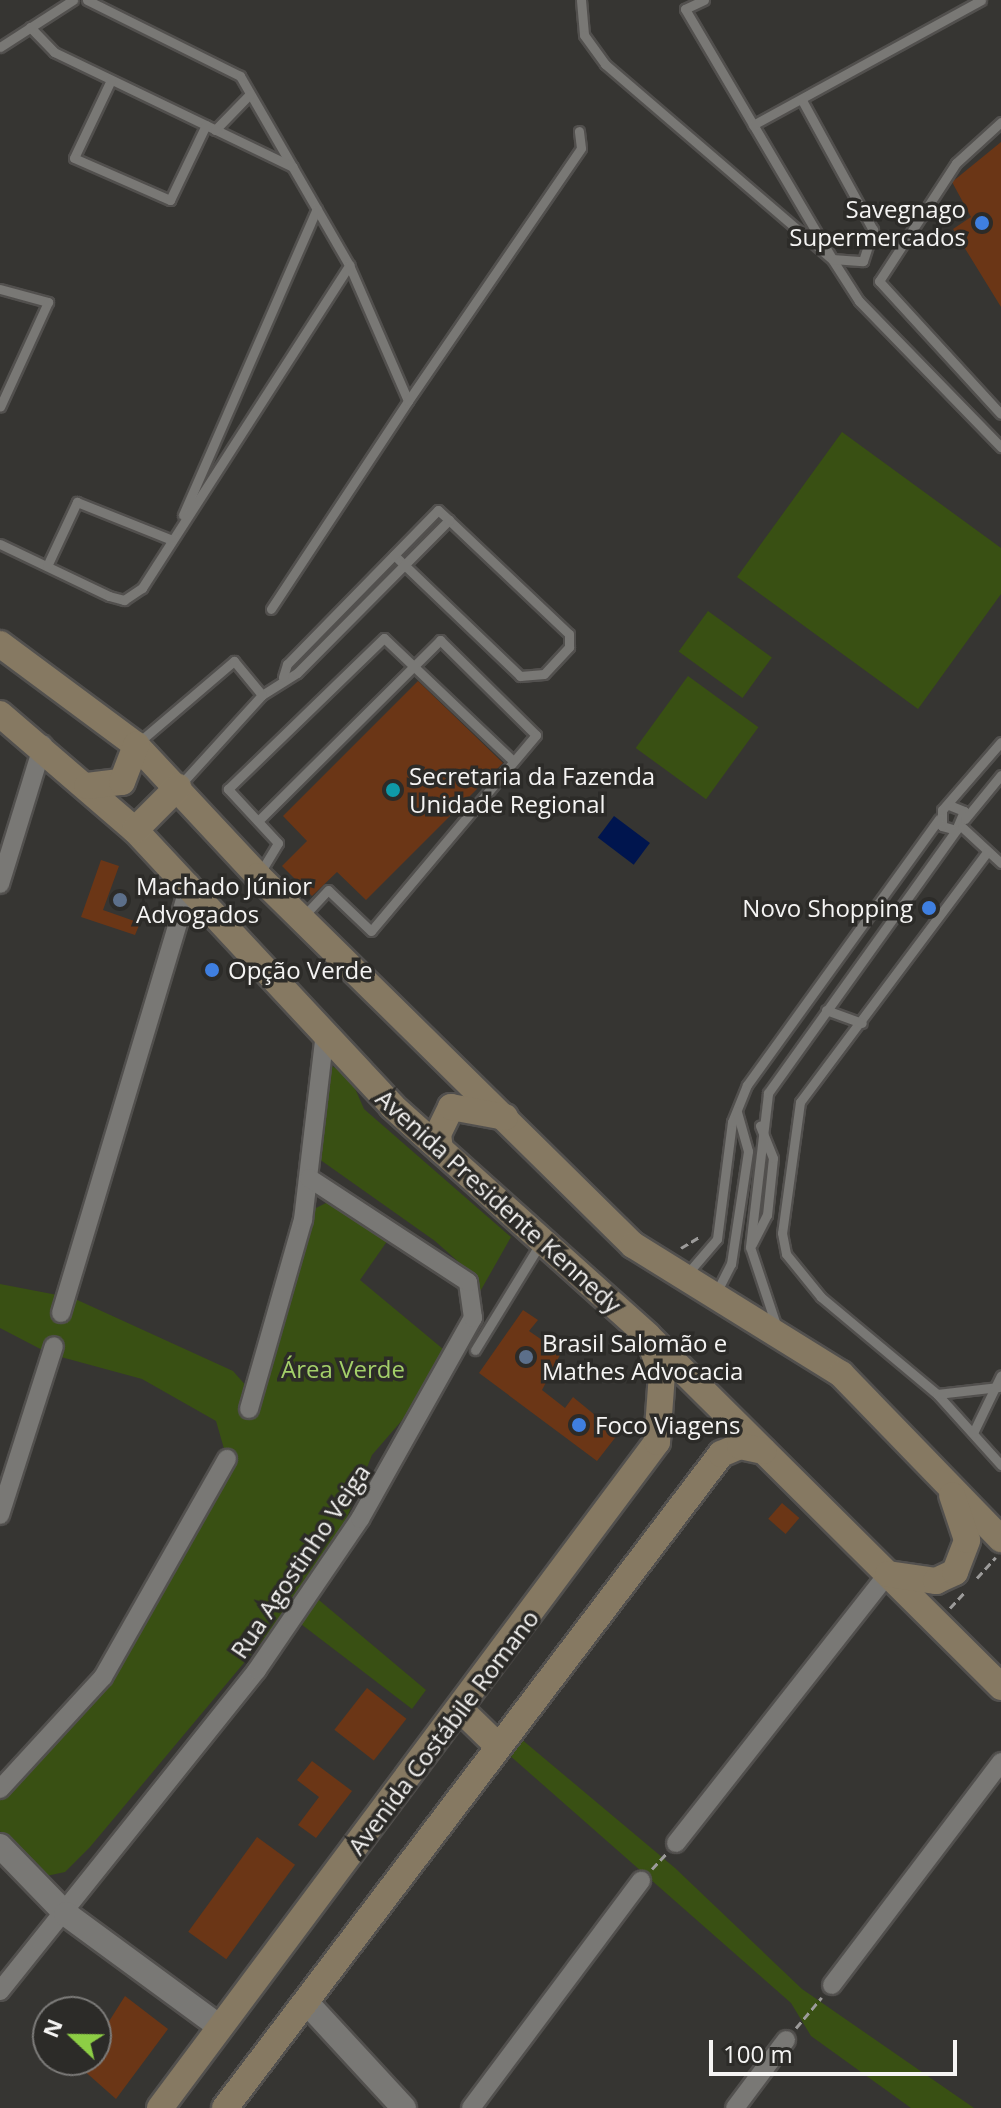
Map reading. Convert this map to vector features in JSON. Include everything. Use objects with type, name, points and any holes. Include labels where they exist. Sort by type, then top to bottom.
[{"type":"main road","points":[[0,644],[136,745],[258,876],[508,1118],[633,1245],[682,1279],[841,1374],[950,1490],[1001,1539]]},
{"type":"main road","name":"Avenida Presidente Kennedy","points":[[0,714],[43,744],[190,883],[325,1033],[440,1149],[648,1336],[1001,1687]]},
{"type":"main road","points":[[87,786],[122,782],[136,745]]},
{"type":"main road","points":[[135,830],[178,787]]},
{"type":"main road","points":[[440,1149],[438,1134],[451,1107],[508,1118]]},
{"type":"main road","name":"Avenida Costábile Romano","points":[[160,2108],[657,1442],[662,1374],[648,1336]]},
{"type":"main road","name":"Avenida Costábile Romano","points":[[225,2108],[307,2003],[496,1744],[721,1454],[740,1446],[763,1451]]},
{"type":"main road","points":[[888,1574],[936,1581],[955,1572],[967,1540],[950,1490]]},
{"type":"main road","points":[[460,1709],[496,1744]]},
{"type":"street","points":[[0,884],[43,744]]},
{"type":"street","points":[[61,1313],[190,883]]},
{"type":"street","points":[[249,1409],[309,1178],[325,1033]]},
{"type":"street","name":"Rua Agostinho Veiga","points":[[0,1991],[66,1914],[257,1670],[360,1519],[473,1318],[468,1282],[309,1178]]},
{"type":"street","points":[[0,1515],[54,1346]]},
{"type":"street","points":[[0,1789],[103,1677],[227,1459]]},
{"type":"street","points":[[676,1843],[888,1574]]},
{"type":"street","points":[[832,1985],[1001,1762]]},
{"type":"street","points":[[0,1846],[66,1914],[221,2028]]},
{"type":"street","points":[[471,2108],[641,1881]]},
{"type":"street","points":[[307,2003],[404,2108]]},
{"type":"street","points":[[735,2108],[786,2040]]},
{"type":"lane","points":[[0,47],[73,0]]},
{"type":"lane","points":[[87,0],[240,76],[349,265],[408,401]]},
{"type":"lane","points":[[581,0],[584,35],[605,64],[832,259],[863,261],[873,230],[803,102]]},
{"type":"lane","points":[[704,0],[685,9],[859,301],[1001,447]]},
{"type":"lane","points":[[753,125],[803,102],[981,0]]},
{"type":"lane","points":[[30,27],[54,52],[293,167]]},
{"type":"lane","points":[[111,80],[74,158],[170,200],[211,128],[250,94]]},
{"type":"lane","points":[[1001,122],[956,163],[879,281],[1001,414]]},
{"type":"lane","points":[[271,609],[581,148],[579,131]]},
{"type":"lane","points":[[170,544],[317,209]]},
{"type":"lane","points":[[0,544],[124,600],[142,588],[349,265]]},
{"type":"lane","points":[[0,289],[48,302],[0,405]]},
{"type":"lane","points":[[47,566],[77,502],[170,544]]},
{"type":"lane","points":[[283,677],[287,664],[438,510],[561,624],[569,647],[557,664],[520,676],[394,555]]},
{"type":"lane","points":[[178,787],[262,695],[283,677],[297,673],[449,520]]},
{"type":"lane","points":[[258,876],[278,843],[228,789],[384,638],[513,761]]},
{"type":"lane","points":[[258,821],[440,640],[536,735],[371,931],[328,890],[302,919]]},
{"type":"lane","points":[[136,745],[234,661],[262,695]]},
{"type":"lane","points":[[682,1279],[706,1256],[720,1223],[737,1112],[747,1085],[949,805],[1001,742]]},
{"type":"lane","points":[[780,1336],[750,1247],[759,1124],[768,1093],[961,825],[1001,775]]},
{"type":"lane","points":[[949,805],[961,825],[1001,863]]},
{"type":"lane","points":[[939,819],[961,825]]},
{"type":"lane","points":[[987,852],[800,1102],[787,1159],[783,1244],[821,1297],[937,1394],[1001,1465]]},
{"type":"lane","points":[[826,1010],[862,1023]]},
{"type":"lane","points":[[713,1297],[731,1264],[748,1151],[737,1112]]},
{"type":"lane","points":[[750,1247],[767,1215],[773,1158],[759,1124]]},
{"type":"lane","points":[[475,1350],[542,1241]]},
{"type":"lane","points":[[973,1433],[999,1387],[1001,1375]]},
{"type":"lane","points":[[937,1394],[999,1387]]},
{"type":"path","points":[[666,1247],[690,1245],[709,1221],[720,1223]]},
{"type":"path","points":[[641,1881],[676,1843]]},
{"type":"path","points":[[786,2040],[832,1985]]},
{"type":"green space","points":[[842,432],[1001,548],[1001,594],[918,709],[737,577]]},
{"type":"green space","points":[[708,611],[772,657],[743,698],[679,651]]},
{"type":"green space","points":[[688,676],[758,727],[706,799],[636,748]]},
{"type":"green space","points":[[332,1066],[350,1077],[364,1109],[511,1237],[477,1297],[462,1265],[435,1241],[312,1154],[319,1074]]},
{"type":"green space","name":"Área Verde","points":[[330,1201],[388,1240],[360,1280],[455,1359],[372,1455],[330,1560],[90,1847],[65,1872],[37,1878],[0,1831],[0,1796],[92,1689],[227,1459],[216,1421],[142,1379],[50,1354],[0,1328],[0,1284],[73,1298],[233,1371],[256,1397],[306,1213]]},
{"type":"green space","points":[[313,1595],[426,1690],[412,1709],[297,1621]]},
{"type":"green space","points":[[520,1738],[675,1868],[802,1989],[974,2108],[911,2108],[811,2036],[791,2003],[508,1754]]},
{"type":"shaded area","points":[[614,816],[650,843],[634,865],[598,838]]},
{"type":"building","name":"Savegnago Supermercados","points":[[1001,142],[1001,307],[953,229],[971,217],[952,182]]},
{"type":"building","name":"Secretaria da Fazenda Unidade Regional","points":[[418,681],[503,763],[366,900],[337,872],[312,896],[282,866],[307,841],[283,816]]},
{"type":"building","points":[[101,860],[119,866],[103,910],[140,923],[135,935],[81,917]]},
{"type":"building","points":[[523,1310],[538,1320],[529,1331],[561,1353],[542,1390],[565,1408],[573,1397],[618,1434],[597,1461],[479,1373]]},
{"type":"building","points":[[782,1503],[799,1518],[786,1534],[768,1519]]},
{"type":"building","points":[[367,1688],[406,1719],[374,1761],[334,1730]]},
{"type":"building","points":[[312,1761],[352,1791],[316,1838],[298,1825],[319,1797],[297,1780]]},
{"type":"building","points":[[257,1837],[295,1865],[226,1959],[188,1932]]},
{"type":"building","points":[[125,1996],[168,2029],[116,2099],[90,2076],[112,2076],[112,2017]]},
{"type":"place","name":"Savegnago Supermercados","points":[[982,223]]},
{"type":"place","name":"Secretaria da Fazenda Unidade Regional","points":[[393,790]]},
{"type":"place","name":"Machado Júnior Advogados","points":[[120,900]]},
{"type":"place","name":"Novo Shopping","points":[[929,908]]},
{"type":"place","name":"Opção Verde","points":[[212,970]]},
{"type":"place","name":"Brasil Salomão e Mathes Advocacia","points":[[526,1357]]},
{"type":"place","name":"Foco Viagens","points":[[579,1425]]}]
